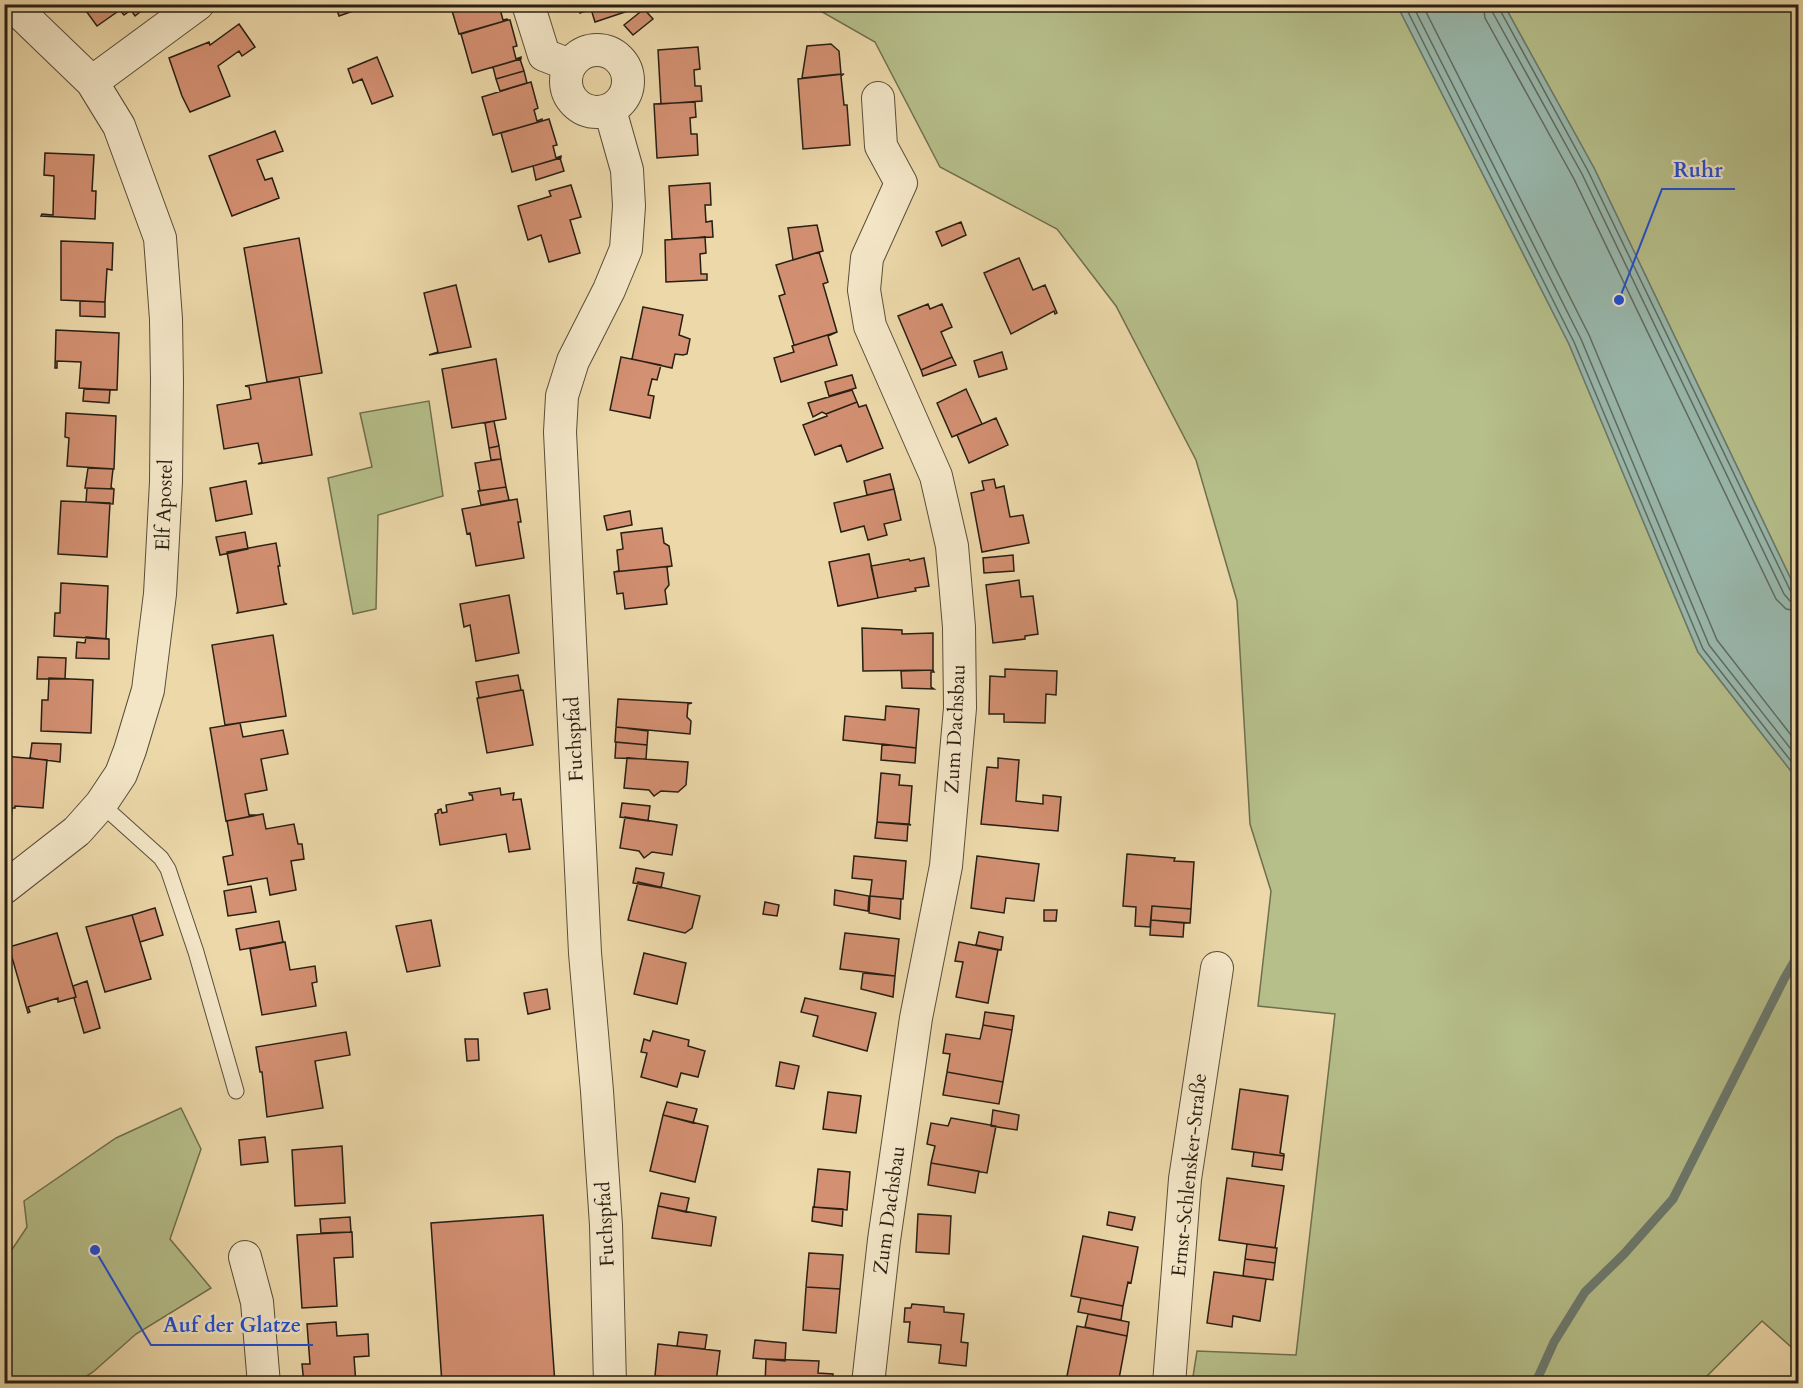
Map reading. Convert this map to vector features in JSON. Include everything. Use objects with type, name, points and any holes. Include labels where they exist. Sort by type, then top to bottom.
[{"type":"street","name":"Elf Apostel","points":[[4,888],[77,831],[101,804],[121,774],[148,690],[164,545],[166,340],[160,238],[119,126],[92,82],[11,4]]},
{"type":"street","points":[[92,82],[198,4]]},
{"type":"street","points":[[528,4],[544,55],[570,65]]},
{"type":"street","points":[[595,49],[606,50],[616,55],[624,63],[629,79],[628,90],[619,104],[610,110],[589,111],[576,104],[569,95],[566,75],[570,65],[577,56],[595,49]]},
{"type":"street","name":"Zum Dachsbau","points":[[868,1383],[884,1240],[916,1018],[946,866],[960,708],[958,627],[950,536],[936,476],[870,326],[864,290],[867,258],[901,183],[881,146],[878,98]]},
{"type":"street","name":"Fuchspfad","points":[[610,110],[627,170],[629,206],[626,249],[609,290],[573,361],[562,396],[560,432],[585,953],[606,1225],[610,1383]]},
{"type":"street","name":"Ernst-Schlensker-Straße","points":[[1169,1383],[1185,1179],[1217,968]]},
{"type":"street","points":[[245,1257],[257,1302],[264,1383]]},
{"type":"lane","points":[[101,804],[161,858],[168,869],[196,952],[236,1091]]},
{"type":"green space","points":[[810,5],[1397,5],[1569,344],[1698,652],[1798,780],[1798,1353],[1762,1321],[1700,1383],[1192,1383],[1197,1351],[1296,1355],[1335,1014],[1258,1006],[1271,891],[1250,824],[1237,601],[1196,460],[1116,306],[1057,229],[940,167],[875,42]]},
{"type":"green space","points":[[1504,5],[1798,5],[1798,594],[1594,168]]},
{"type":"green space","points":[[429,401],[443,496],[378,515],[376,609],[353,614],[328,478],[372,467],[360,413]]},
{"type":"green space","points":[[181,1108],[201,1149],[170,1239],[211,1288],[136,1334],[93,1372],[76,1383],[5,1383],[5,1260],[27,1227],[24,1201],[116,1138]]},
{"type":"water","points":[[1397,5],[1504,5],[1594,168],[1798,594],[1798,780],[1698,652],[1569,344]]},
{"type":"building","points":[[81,4],[150,4],[135,16],[131,10],[124,15],[120,10],[97,26]]},
{"type":"building","points":[[335,4],[373,4],[339,16]]},
{"type":"building","points":[[450,4],[503,4],[504,8],[500,9],[503,20],[508,20],[459,34]]},
{"type":"building","points":[[577,4],[629,4],[631,10],[595,22],[591,9],[580,13]]},
{"type":"building","points":[[644,9],[653,19],[633,35],[624,25]]},
{"type":"building","points":[[510,20],[517,46],[513,47],[516,59],[521,57],[521,59],[472,73],[461,34]]},
{"type":"building","points":[[239,24],[255,47],[242,56],[239,51],[218,66],[230,96],[190,112],[169,58],[209,42],[210,45]]},
{"type":"building","points":[[831,44],[839,51],[841,74],[802,78],[807,46]]},
{"type":"building","points":[[698,47],[700,69],[694,70],[695,86],[701,86],[702,101],[661,104],[658,50]]},
{"type":"building","points":[[377,57],[393,96],[372,104],[362,79],[353,83],[348,69]]},
{"type":"building","points":[[520,59],[524,71],[496,79],[493,67]]},
{"type":"building","points":[[524,71],[527,83],[500,91],[496,79]]},
{"type":"building","points":[[844,74],[841,76],[844,105],[847,105],[850,145],[803,149],[798,79]]},
{"type":"building","points":[[531,82],[538,108],[534,110],[537,121],[542,119],[542,121],[493,135],[482,97]]},
{"type":"building","points":[[695,102],[696,117],[690,118],[691,134],[697,134],[698,155],[657,158],[654,104]]},
{"type":"building","points":[[549,119],[557,145],[553,146],[556,158],[561,156],[561,158],[512,172],[501,133]]},
{"type":"building","points":[[275,131],[283,151],[257,160],[265,180],[272,178],[279,198],[232,216],[209,156]]},
{"type":"building","points":[[45,153],[94,155],[92,191],[96,191],[95,219],[41,216],[42,214],[53,215],[54,176],[44,175]]},
{"type":"building","points":[[560,158],[564,171],[536,180],[533,166]]},
{"type":"building","points":[[710,183],[711,205],[705,205],[706,222],[712,221],[713,237],[672,239],[669,186]]},
{"type":"building","points":[[571,185],[581,217],[570,220],[580,253],[549,262],[541,235],[528,240],[518,206],[551,196],[549,191]]},
{"type":"building","points":[[961,222],[966,235],[942,246],[936,232]]},
{"type":"building","points":[[817,225],[823,251],[793,260],[788,228]]},
{"type":"building","points":[[705,237],[706,253],[700,254],[701,274],[707,274],[707,280],[666,282],[665,240]]},
{"type":"building","points":[[299,238],[322,373],[267,382],[244,248]]},
{"type":"building","points":[[61,241],[113,243],[112,270],[107,269],[105,302],[61,300]]},
{"type":"building","points":[[819,252],[828,282],[823,284],[837,332],[792,346],[794,345],[779,296],[785,294],[776,265]]},
{"type":"building","points":[[1019,258],[1033,290],[1045,285],[1057,313],[1055,314],[1054,311],[1011,334],[984,273]]},
{"type":"building","points":[[456,285],[471,347],[429,355],[438,352],[424,293]]},
{"type":"building","points":[[80,301],[105,302],[105,317],[80,316]]},
{"type":"building","points":[[928,304],[930,309],[942,304],[952,327],[941,332],[952,357],[921,370],[898,316]]},
{"type":"building","points":[[643,307],[683,315],[679,335],[690,339],[687,354],[675,354],[672,368],[632,359]]},
{"type":"building","points":[[56,330],[119,333],[117,390],[79,388],[81,362],[57,361],[57,368],[55,368]]},
{"type":"building","points":[[837,332],[828,336],[837,365],[781,382],[774,358],[794,352],[792,346]]},
{"type":"building","points":[[1002,352],[1007,369],[979,377],[974,361]]},
{"type":"building","points":[[621,357],[661,365],[657,380],[652,379],[648,395],[654,396],[650,418],[610,410]]},
{"type":"building","points":[[952,357],[956,365],[923,376],[921,370]]},
{"type":"building","points":[[496,359],[506,419],[452,428],[442,369]]},
{"type":"building","points":[[852,375],[856,388],[829,396],[825,382]]},
{"type":"building","points":[[299,377],[312,455],[258,464],[262,462],[258,443],[224,449],[217,405],[251,399],[249,387],[245,386]]},
{"type":"building","points":[[84,389],[110,390],[109,403],[83,401]]},
{"type":"building","points":[[966,389],[982,424],[952,437],[937,403]]},
{"type":"building","points":[[852,390],[857,402],[826,414],[822,412],[813,417],[808,403]]},
{"type":"building","points":[[857,402],[859,407],[866,405],[883,448],[847,462],[841,445],[815,455],[803,425]]},
{"type":"building","points":[[66,413],[116,416],[114,469],[67,466],[69,438],[65,437]]},
{"type":"building","points":[[996,418],[1008,445],[969,463],[957,435]]},
{"type":"building","points":[[494,421],[499,446],[489,448],[485,423]]},
{"type":"building","points":[[499,446],[501,459],[491,460],[489,448]]},
{"type":"building","points":[[501,459],[506,487],[480,491],[475,463]]},
{"type":"building","points":[[88,468],[113,469],[111,487],[113,489],[85,488]]},
{"type":"building","points":[[890,474],[894,489],[867,495],[864,481]]},
{"type":"building","points":[[994,479],[996,488],[1004,486],[1010,517],[1023,515],[1029,543],[982,552],[971,493],[984,490],[982,481]]},
{"type":"building","points":[[246,481],[252,514],[216,521],[210,488]]},
{"type":"building","points":[[506,487],[509,500],[481,505],[478,491]]},
{"type":"building","points":[[87,488],[114,489],[113,504],[86,502]]},
{"type":"building","points":[[894,489],[901,520],[884,524],[887,535],[868,540],[864,526],[841,532],[834,503]]},
{"type":"building","points":[[517,499],[524,558],[476,566],[470,533],[467,534],[462,509]]},
{"type":"building","points":[[61,501],[110,503],[107,557],[58,554]]},
{"type":"building","points":[[630,511],[632,525],[607,530],[604,516]]},
{"type":"building","points":[[662,528],[664,543],[669,546],[672,566],[614,572],[619,571],[617,550],[623,549],[621,533]]},
{"type":"building","points":[[245,532],[248,549],[220,555],[216,537]]},
{"type":"building","points":[[276,543],[284,603],[287,604],[237,613],[227,552]]},
{"type":"building","points":[[869,554],[878,598],[838,606],[829,562]]},
{"type":"building","points":[[1013,555],[1014,571],[984,573],[983,558]]},
{"type":"building","points":[[924,558],[929,586],[915,588],[916,591],[878,598],[871,566]]},
{"type":"building","points":[[672,566],[667,567],[669,585],[665,590],[667,604],[625,609],[623,593],[617,594],[614,572]]},
{"type":"building","points":[[1019,580],[1021,597],[1033,596],[1038,634],[1025,636],[1025,639],[993,643],[986,585]]},
{"type":"building","points":[[61,583],[108,586],[106,639],[54,636],[55,613],[60,613]]},
{"type":"building","points":[[509,595],[519,653],[476,661],[470,625],[464,627],[460,604]]},
{"type":"building","points":[[862,628],[902,630],[902,634],[933,633],[933,670],[863,671]]},
{"type":"building","points":[[273,635],[286,716],[225,725],[212,645]]},
{"type":"building","points":[[86,637],[109,639],[109,659],[76,658],[77,642],[85,643]]},
{"type":"building","points":[[38,657],[66,658],[65,679],[37,679]]},
{"type":"building","points":[[1005,669],[1057,671],[1056,695],[1046,694],[1045,723],[1004,722],[1004,714],[989,714],[990,676],[1005,677]]},
{"type":"building","points":[[933,670],[931,687],[934,689],[902,688],[901,671]]},
{"type":"building","points":[[518,675],[521,690],[479,698],[476,682]]},
{"type":"building","points":[[49,678],[93,680],[91,733],[41,731],[42,700],[48,700]]},
{"type":"building","points":[[523,690],[533,745],[487,753],[477,698]]},
{"type":"building","points":[[618,699],[692,703],[688,704],[687,717],[691,721],[690,734],[616,727]]},
{"type":"building","points":[[886,706],[919,709],[916,748],[843,740],[845,716],[885,720]]},
{"type":"building","points":[[240,723],[243,737],[283,730],[288,754],[261,759],[267,790],[245,794],[249,815],[258,815],[226,821],[210,728]]},
{"type":"building","points":[[616,727],[648,731],[647,745],[615,742]]},
{"type":"building","points":[[616,742],[647,745],[646,759],[615,758]]},
{"type":"building","points":[[32,743],[61,744],[60,762],[30,758]]},
{"type":"building","points":[[882,744],[916,748],[915,763],[881,760]]},
{"type":"building","points":[[4,756],[47,760],[43,808],[15,806],[12,808],[10,832],[4,831]]},
{"type":"building","points":[[627,758],[688,762],[686,785],[678,792],[661,791],[654,796],[649,790],[624,788]]},
{"type":"building","points":[[998,758],[1019,760],[1016,801],[1043,804],[1043,795],[1061,797],[1058,831],[981,824],[987,767],[998,768]]},
{"type":"building","points":[[881,773],[900,775],[899,785],[912,786],[909,824],[911,825],[877,822]]},
{"type":"building","points":[[500,788],[501,795],[514,793],[513,800],[521,799],[530,849],[509,852],[506,834],[440,845],[435,814],[438,810],[441,809],[442,813],[447,812],[446,805],[473,800],[469,793]]},
{"type":"building","points":[[622,803],[650,806],[648,821],[620,817]]},
{"type":"building","points":[[263,814],[266,829],[294,824],[298,844],[302,844],[304,859],[291,861],[296,890],[270,895],[267,878],[228,885],[223,857],[233,855],[227,821]]},
{"type":"building","points":[[625,817],[677,825],[672,855],[652,852],[644,858],[639,851],[620,848]]},
{"type":"building","points":[[877,822],[908,824],[907,841],[875,838]]},
{"type":"building","points":[[1127,854],[1194,862],[1191,909],[1152,906],[1150,927],[1135,926],[1136,907],[1123,906]]},
{"type":"building","points":[[854,856],[906,861],[903,899],[870,896],[872,880],[852,878]]},
{"type":"building","points":[[977,856],[1039,864],[1034,901],[1006,898],[1004,913],[971,908]]},
{"type":"building","points":[[636,868],[664,873],[661,888],[633,883]]},
{"type":"building","points":[[638,882],[700,896],[692,928],[685,933],[628,920]]},
{"type":"building","points":[[251,886],[256,912],[228,916],[224,891]]},
{"type":"building","points":[[835,890],[869,896],[868,911],[834,905]]},
{"type":"building","points":[[870,896],[901,899],[900,919],[869,913]]},
{"type":"building","points":[[765,902],[779,905],[777,916],[763,914]]},
{"type":"building","points":[[1152,906],[1191,909],[1190,923],[1151,920]]},
{"type":"building","points":[[155,908],[163,935],[140,942],[132,915]]},
{"type":"building","points":[[1044,910],[1057,910],[1056,921],[1044,921]]},
{"type":"building","points":[[132,915],[151,979],[105,992],[86,927]]},
{"type":"building","points":[[431,920],[440,966],[407,972],[396,926]]},
{"type":"building","points":[[1151,920],[1184,923],[1183,937],[1150,935]]},
{"type":"building","points":[[279,921],[283,942],[240,950],[236,929]]},
{"type":"building","points":[[979,932],[1003,937],[1001,950],[976,945]]},
{"type":"building","points":[[57,933],[76,997],[58,1002],[58,998],[28,1007],[30,1012],[28,1013],[9,947]]},
{"type":"building","points":[[845,933],[899,939],[895,976],[840,969]]},
{"type":"building","points":[[285,942],[290,970],[315,966],[317,982],[312,983],[316,1006],[262,1015],[250,949]]},
{"type":"building","points":[[959,942],[998,950],[988,1003],[956,997],[963,962],[955,961]]},
{"type":"building","points":[[644,953],[686,963],[677,1004],[634,994]]},
{"type":"building","points":[[863,973],[895,976],[893,997],[861,989]]},
{"type":"building","points":[[87,981],[100,1028],[84,1033],[73,986]]},
{"type":"building","points":[[547,989],[550,1009],[528,1014],[524,993]]},
{"type":"building","points":[[805,998],[876,1013],[867,1051],[813,1036],[818,1016],[801,1012]]},
{"type":"building","points":[[985,1012],[1014,1016],[1012,1030],[983,1025]]},
{"type":"building","points":[[983,1025],[1012,1030],[1003,1082],[947,1072],[950,1054],[943,1053],[946,1034],[980,1039]]},
{"type":"building","points":[[653,1031],[689,1040],[688,1046],[705,1051],[698,1077],[681,1073],[677,1087],[641,1077],[647,1053],[641,1052],[644,1039],[650,1041]]},
{"type":"building","points":[[346,1032],[350,1055],[315,1061],[323,1108],[267,1117],[262,1072],[260,1072],[256,1047]]},
{"type":"building","points":[[465,1039],[478,1039],[479,1060],[467,1061]]},
{"type":"building","points":[[780,1062],[799,1066],[794,1089],[776,1086]]},
{"type":"building","points":[[947,1072],[1003,1082],[999,1104],[943,1095]]},
{"type":"building","points":[[1240,1089],[1288,1096],[1280,1153],[1284,1156],[1232,1149]]},
{"type":"building","points":[[828,1092],[861,1096],[856,1133],[823,1129]]},
{"type":"building","points":[[667,1102],[697,1109],[693,1123],[663,1115]]},
{"type":"building","points":[[993,1110],[1019,1115],[1017,1130],[991,1126]]},
{"type":"building","points":[[663,1115],[708,1126],[695,1182],[650,1171]]},
{"type":"building","points":[[951,1118],[996,1126],[987,1173],[931,1163],[935,1146],[927,1144],[931,1123],[948,1126]]},
{"type":"building","points":[[265,1137],[268,1162],[241,1165],[239,1140]]},
{"type":"building","points":[[342,1146],[345,1203],[295,1206],[292,1150]]},
{"type":"building","points":[[1254,1152],[1284,1156],[1282,1170],[1252,1166]]},
{"type":"building","points":[[931,1163],[979,1171],[975,1193],[928,1185]]},
{"type":"building","points":[[818,1169],[850,1172],[847,1210],[814,1207]]},
{"type":"building","points":[[1227,1178],[1284,1186],[1275,1248],[1219,1240]]},
{"type":"building","points":[[661,1193],[689,1198],[686,1212],[658,1206]]},
{"type":"building","points":[[658,1206],[716,1217],[711,1246],[652,1238]]},
{"type":"building","points":[[813,1207],[843,1209],[842,1226],[812,1221]]},
{"type":"building","points":[[1109,1212],[1135,1217],[1132,1230],[1107,1225]]},
{"type":"building","points":[[918,1214],[951,1216],[949,1254],[916,1252]]},
{"type":"building","points":[[543,1215],[555,1384],[442,1384],[431,1223]]},
{"type":"building","points":[[350,1217],[351,1232],[321,1233],[320,1219]]},
{"type":"building","points":[[352,1232],[353,1257],[334,1258],[337,1306],[302,1308],[297,1235]]},
{"type":"building","points":[[1083,1236],[1138,1247],[1131,1283],[1128,1282],[1123,1306],[1071,1296]]},
{"type":"building","points":[[1247,1244],[1277,1248],[1275,1263],[1245,1259]]},
{"type":"building","points":[[809,1253],[843,1255],[840,1289],[806,1287]]},
{"type":"building","points":[[1245,1259],[1275,1263],[1273,1280],[1243,1276]]},
{"type":"building","points":[[1214,1272],[1266,1279],[1260,1321],[1233,1316],[1232,1327],[1207,1323]]},
{"type":"building","points":[[806,1287],[840,1289],[836,1333],[803,1330]]},
{"type":"building","points":[[1081,1298],[1123,1306],[1121,1320],[1078,1312]]},
{"type":"building","points":[[912,1304],[944,1307],[944,1312],[964,1314],[961,1342],[968,1343],[966,1366],[939,1363],[941,1345],[908,1342],[910,1322],[904,1322],[905,1308],[911,1308]]},
{"type":"building","points":[[1088,1314],[1129,1322],[1127,1336],[1085,1327]]},
{"type":"building","points":[[336,1322],[337,1336],[368,1334],[369,1356],[354,1357],[356,1384],[304,1384],[302,1364],[310,1364],[307,1324]]},
{"type":"building","points":[[1077,1326],[1127,1336],[1118,1384],[1077,1384],[1066,1381]]},
{"type":"building","points":[[679,1332],[707,1335],[705,1349],[677,1346]]},
{"type":"building","points":[[755,1340],[786,1343],[785,1361],[753,1358]]},
{"type":"building","points":[[658,1344],[720,1351],[716,1382],[693,1379],[690,1381],[673,1380],[671,1377],[655,1376]]},
{"type":"building","points":[[766,1359],[819,1361],[818,1373],[833,1374],[832,1384],[765,1384]]},
{"type":"waterway","points":[[1535,1384],[1554,1342],[1585,1292],[1624,1254],[1673,1199],[1798,955]]},
{"type":"place","name":"Ruhr","points":[[1619,300]]},
{"type":"place","name":"Auf der Glatze","points":[[95,1250]]}]
